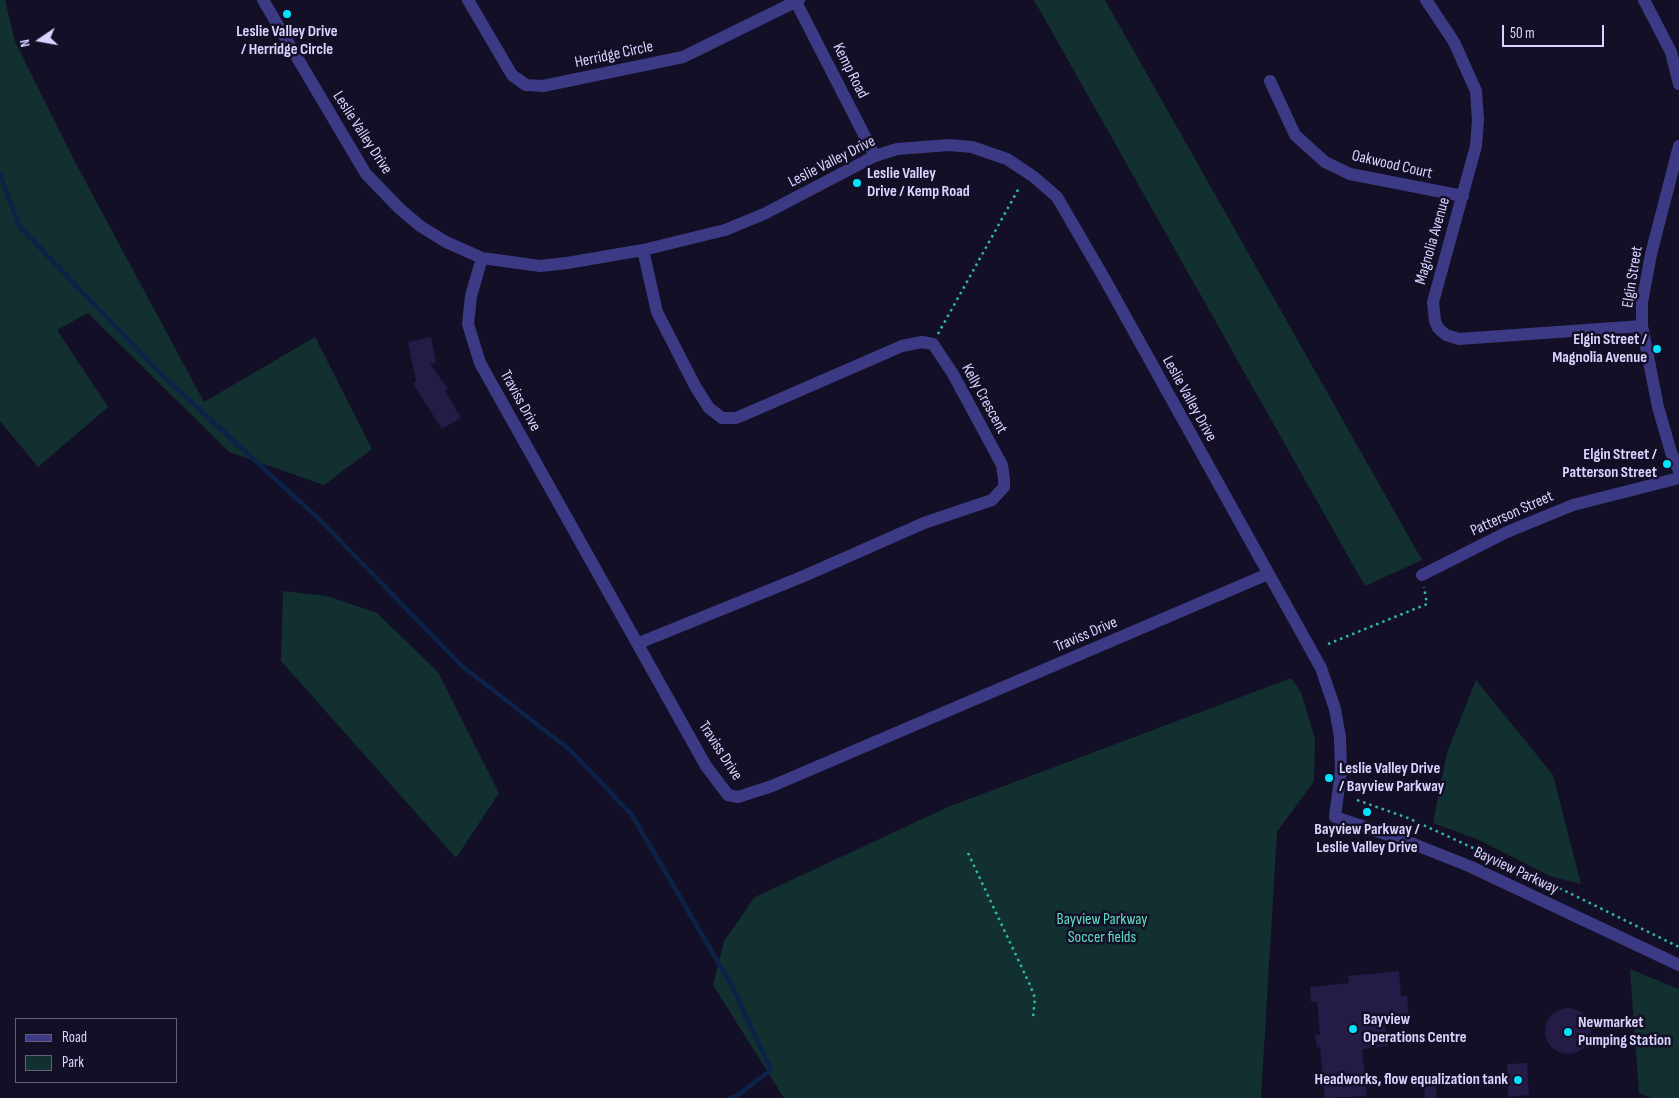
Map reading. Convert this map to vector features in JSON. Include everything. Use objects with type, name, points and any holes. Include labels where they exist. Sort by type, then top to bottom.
[{"type":"street","name":"Leslie Valley Drive","points":[[263,0],[366,174],[420,226],[446,242],[482,258],[540,266],[643,250],[732,228],[764,214],[875,156],[897,149],[948,145],[972,147],[1008,159],[1034,177],[1057,197],[1103,276],[1320,668],[1334,709],[1340,737],[1342,770],[1335,817]]},
{"type":"street","name":"Herridge Circle","points":[[468,0],[512,75],[526,85],[543,86],[683,57],[797,1]]},
{"type":"street","name":"Magnolia Avenue","points":[[1426,0],[1454,42],[1476,92],[1476,146],[1433,302],[1438,328],[1446,335],[1459,339],[1642,326]]},
{"type":"street","points":[[1644,0],[1671,52],[1679,84]]},
{"type":"street","name":"Kemp Road","points":[[797,1],[875,156]]},
{"type":"street","name":"Oakwood Court","points":[[1270,81],[1295,135],[1325,162],[1350,174],[1463,196]]},
{"type":"street","name":"Elgin Street","points":[[1679,146],[1651,254],[1642,304],[1642,326],[1658,407],[1671,452],[1679,471]]},
{"type":"street","points":[[643,250],[658,312],[695,386],[709,408],[722,418],[736,418],[902,346],[922,342],[933,344]]},
{"type":"street","name":"Traviss Drive","points":[[482,258],[471,296],[468,324],[480,363],[714,778],[728,795],[738,797],[781,782],[1268,574]]},
{"type":"street","name":"Kelly Crescent","points":[[639,643],[804,576],[924,523],[992,500],[999,494],[1004,487],[1002,465],[953,374],[933,344]]},
{"type":"street","name":"Patterson Street","points":[[1422,575],[1507,532],[1572,504],[1679,478]]},
{"type":"street","name":"Bayview Parkway","points":[[1335,817],[1406,841],[1469,866],[1679,965]]},
{"type":"path","points":[[933,344],[1019,188]]},
{"type":"path","points":[[1328,644],[1427,604],[1422,575]]},
{"type":"path","points":[[1357,800],[1408,818],[1545,881],[1679,947]]},
{"type":"path","points":[[968,853],[1030,984],[1035,998],[1033,1017]]},
{"type":"green space","points":[[0,0],[5,0],[15,41],[75,162],[204,402],[315,337],[372,449],[324,485],[229,452],[88,313],[57,330],[108,407],[38,467],[0,421]]},
{"type":"green space","points":[[1034,0],[1105,0],[1422,560],[1365,586]]},
{"type":"green space","points":[[283,591],[327,596],[377,613],[438,672],[499,793],[456,858],[281,661]]},
{"type":"green space","name":"Bayview Parkway Soccer fields","points":[[1291,678],[1301,692],[1315,739],[1314,781],[1277,832],[1261,1098],[784,1098],[713,985],[724,941],[755,897],[948,807]]},
{"type":"green space","points":[[1476,680],[1553,775],[1581,884],[1550,876],[1477,839],[1433,823],[1447,753]]},
{"type":"green space","points":[[1630,969],[1679,989],[1679,1098],[1652,1098],[1639,1093]]},
{"type":"building","points":[[431,337],[436,363],[430,364],[448,389],[445,391],[461,418],[442,429],[413,384],[416,381],[408,342]]},
{"type":"building","name":"Bayview Operations Centre","points":[[1399,971],[1401,996],[1407,995],[1409,1020],[1385,1023],[1388,1046],[1362,1049],[1367,1096],[1325,1098],[1320,1047],[1317,1048],[1315,1035],[1320,1035],[1317,1002],[1311,1002],[1310,987],[1349,983],[1348,976]]},
{"type":"building","name":"Newmarket Pumping Station","points":[[1568,1008],[1581,1012],[1587,1018],[1591,1031],[1587,1044],[1581,1050],[1568,1054],[1555,1050],[1549,1044],[1545,1031],[1549,1018],[1555,1012]]},
{"type":"building","name":"Headworks, flow equalization tank","points":[[1527,1063],[1529,1095],[1508,1097],[1507,1064]]},
{"type":"building","points":[[1435,1078],[1437,1098],[1425,1098],[1423,1080]]},
{"type":"waterway","points":[[0,174],[19,226],[164,377],[321,521],[462,666],[570,750],[632,815],[732,986],[771,1070],[738,1095],[730,1098]]},
{"type":"place","name":"Leslie Valley Drive / Herridge Circle","points":[[287,14]]},
{"type":"place","name":"Leslie Valley Drive / Kemp Road","points":[[857,183]]},
{"type":"place","name":"Elgin Street / Magnolia Avenue","points":[[1657,349]]},
{"type":"place","name":"Elgin Street / Patterson Street","points":[[1667,464]]},
{"type":"place","name":"Leslie Valley Drive / Bayview Parkway","points":[[1329,778]]},
{"type":"place","name":"Bayview Parkway / Leslie Valley Drive","points":[[1367,812]]},
{"type":"place","name":"Bayview Operations Centre","points":[[1353,1029]]},
{"type":"place","name":"Newmarket Pumping Station","points":[[1568,1032]]},
{"type":"place","name":"Headworks, flow equalization tank","points":[[1518,1080]]}]
